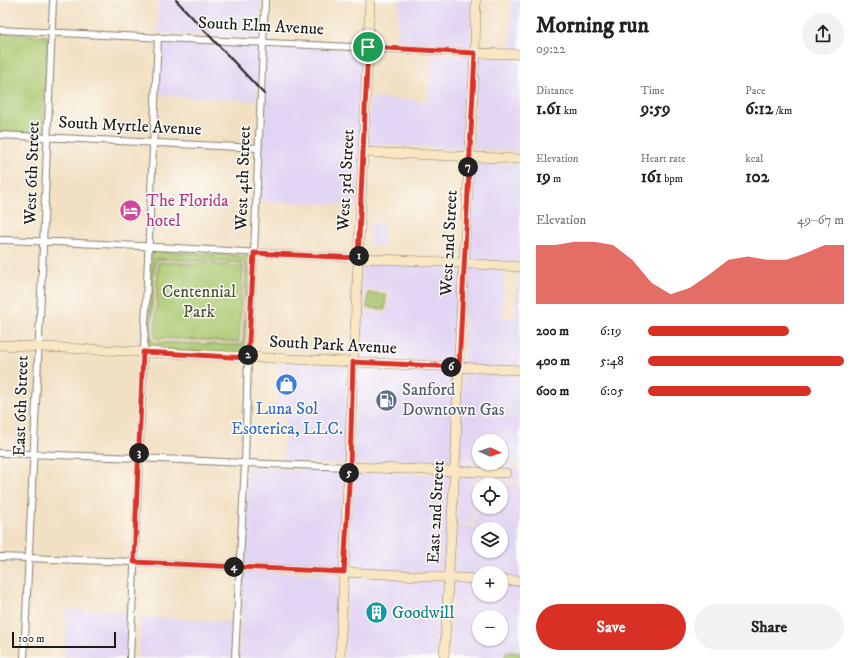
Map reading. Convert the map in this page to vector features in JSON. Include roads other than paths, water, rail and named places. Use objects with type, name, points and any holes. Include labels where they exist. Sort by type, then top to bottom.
[{"type":"street","name":"West 6th Street","points":[[38,347],[53,0]]},
{"type":"street","name":"West 4th Street","points":[[235,658],[265,0]]},
{"type":"street","name":"West 3rd Street","points":[[340,658],[350,467],[353,362],[370,0]]},
{"type":"street","name":"West 2nd Street","points":[[459,367],[475,53],[476,0]]},
{"type":"street","name":"South Elm Avenue","points":[[0,30],[520,54]]},
{"type":"street","points":[[130,658],[158,37]]},
{"type":"street","name":"South Myrtle Avenue","points":[[0,135],[258,148]]},
{"type":"street","points":[[364,152],[520,159]]},
{"type":"street","points":[[0,240],[43,241],[520,267]]},
{"type":"street","name":"South Park Avenue","points":[[0,345],[520,370]]},
{"type":"street","name":"East 6th Street","points":[[24,658],[38,347]]},
{"type":"street","name":"East 2nd Street","points":[[444,658],[459,367]]},
{"type":"street","points":[[0,453],[506,473]]},
{"type":"street","points":[[0,558],[134,562],[472,579]]},
{"type":"street","points":[[508,580],[520,581]]},
{"type":"railway","points":[[176,0],[264,94]]},
{"type":"place","name":"The Florida hotel","points":[[130,211]]},
{"type":"place","name":"Luna Sol Esoterica, LLC.","points":[[287,385]]},
{"type":"place","name":"Sanford Downtown Gas","points":[[387,400]]},
{"type":"place","name":"Goodwill","points":[[376,613]]},
{"type":"park label","name":"Centennial Park","points":[[199,302]]}]
